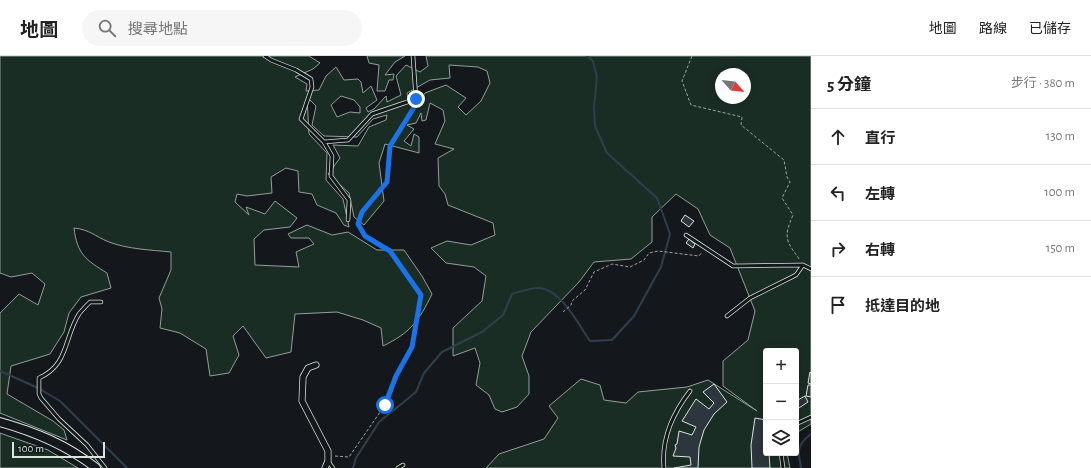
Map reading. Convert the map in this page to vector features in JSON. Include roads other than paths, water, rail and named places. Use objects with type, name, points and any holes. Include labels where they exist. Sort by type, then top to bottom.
[{"type":"main road","points":[[0,422],[47,438],[78,454],[96,468]]},
{"type":"street","points":[[316,365],[308,368],[303,377],[302,401],[328,451],[328,459],[325,468]]},
{"type":"lane","points":[[265,56],[296,70],[311,79],[312,87],[301,119],[324,142],[332,156],[331,176],[349,200],[348,220]]},
{"type":"lane","points":[[324,142],[348,140],[372,114],[416,99],[413,56]]},
{"type":"lane","points":[[686,235],[732,266],[803,265],[811,268]]},
{"type":"lane","points":[[727,316],[750,298],[796,275],[803,265]]},
{"type":"lane","points":[[101,302],[90,302],[79,314],[61,360],[49,374],[40,378],[39,394],[50,410],[87,444],[105,468]]},
{"type":"lane","points":[[664,468],[664,454],[668,431],[677,410],[690,391]]},
{"type":"lane","points":[[799,423],[811,417]]},
{"type":"lane","points":[[781,456],[783,468]]},
{"type":"lane","points":[[328,459],[333,468]]},
{"type":"lane","points":[[398,468],[403,465]]},
{"type":"waterway","points":[[353,468],[356,458],[379,422],[416,392],[424,373],[442,352],[482,332],[503,315],[512,294],[533,288],[548,290],[562,301],[569,309],[590,341],[612,340],[634,316],[661,267],[670,234],[657,198],[607,153],[595,126],[594,107],[597,77],[593,61],[587,56]]},
{"type":"waterway","points":[[0,371],[38,388],[60,401],[127,468]]},
{"type":"waterway","points":[[801,468],[799,457],[800,445],[811,434]]}]
